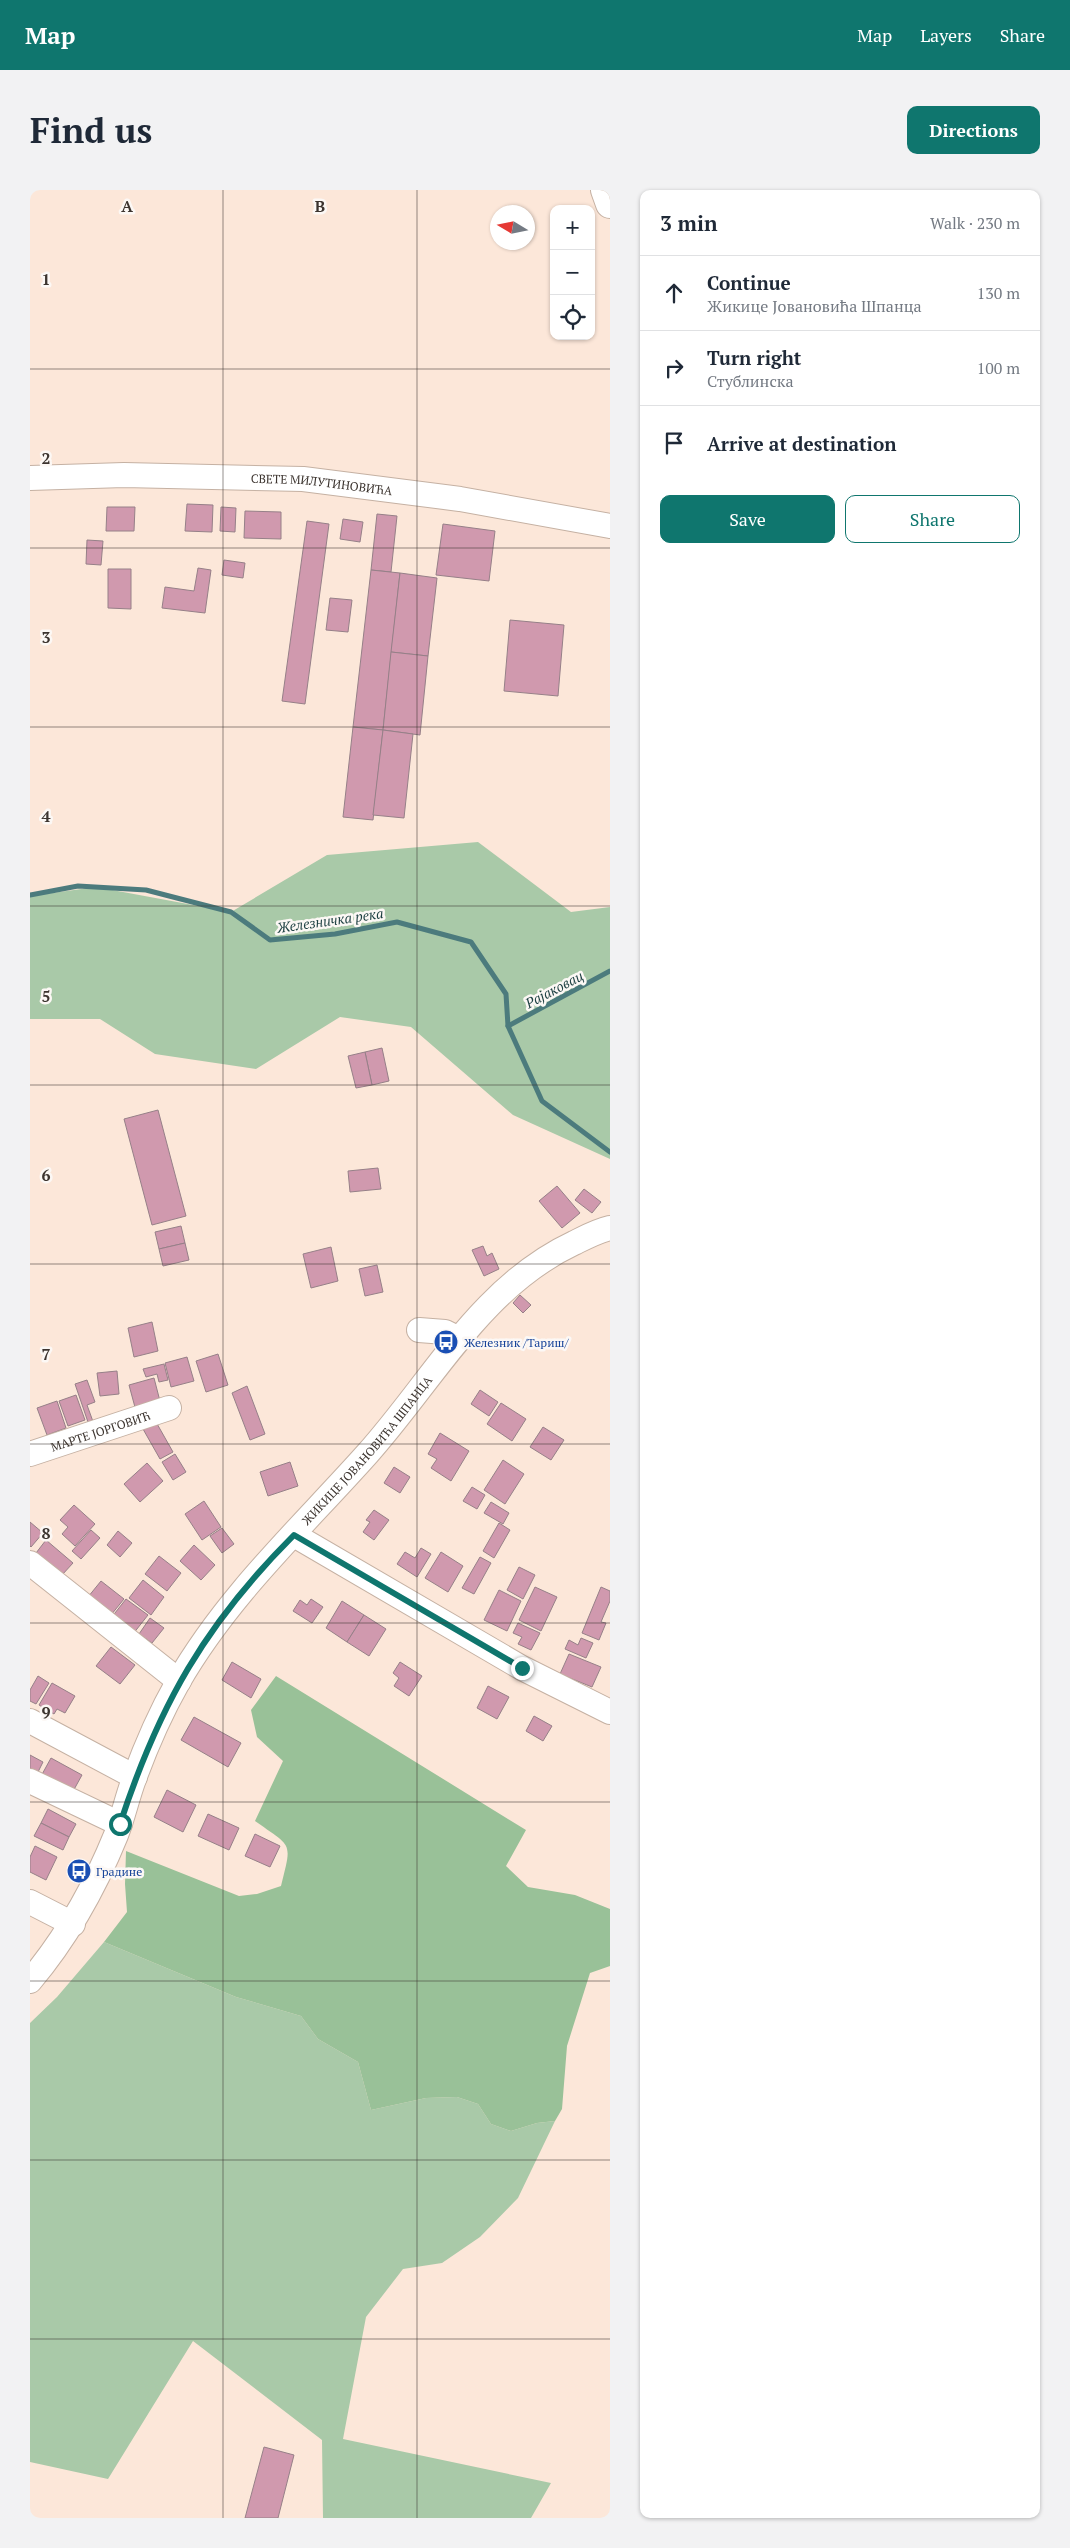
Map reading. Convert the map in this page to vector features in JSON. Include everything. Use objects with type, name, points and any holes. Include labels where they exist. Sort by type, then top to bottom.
[{"type":"highway","points":[[605,190],[610,204]]},
{"type":"street","name":"СВЕТЕ МИЛУТИНОВИЋА","points":[[30,478],[124,475],[304,479],[460,499],[610,526]]},
{"type":"street","name":"ЖИКИЦЕ ЈОВАНОВИЋА ШПАНЦА","points":[[30,1981],[73,1924],[96,1879],[120,1824],[135,1777],[179,1681],[214,1626],[262,1567],[294,1535],[371,1450],[459,1339],[514,1281],[537,1263],[557,1251],[610,1228]]},
{"type":"street","points":[[419,1330],[445,1332],[459,1339]]},
{"type":"street","name":"МАРТЕ ЈОРГОВИЋ","points":[[30,1452],[169,1408]]},
{"type":"street","points":[[294,1535],[522,1668],[609,1708]]},
{"type":"street","points":[[30,1563],[179,1681]]},
{"type":"street","points":[[30,1721],[135,1777]]},
{"type":"street","points":[[30,1781],[120,1824]]},
{"type":"street","points":[[30,1902],[73,1924]]},
{"type":"green space","points":[[478,842],[571,912],[610,907],[610,1159],[513,1115],[411,1027],[340,1017],[256,1069],[155,1054],[100,1019],[30,1019],[30,896],[96,887],[231,912],[327,855]]},
{"type":"green space","points":[[276,1676],[526,1830],[506,1866],[528,1887],[575,1895],[610,1909],[610,1966],[590,1973],[567,2046],[562,2109],[555,2121],[537,2123],[511,2131],[491,2124],[478,2104],[457,2097],[426,2098],[371,2110],[358,2062],[318,2039],[301,2016],[236,1997],[104,1942],[127,1912],[125,1884],[126,1851],[239,1896],[257,1894],[281,1886],[287,1861],[288,1853],[286,1847],[277,1836],[255,1821],[283,1761],[257,1737],[251,1710]]},
{"type":"green space","points":[[104,1942],[236,1997],[301,2016],[318,2039],[358,2062],[371,2110],[426,2098],[457,2097],[478,2104],[491,2124],[511,2131],[537,2123],[555,2121],[518,2198],[480,2237],[442,2263],[403,2269],[366,2317],[343,2439],[551,2483],[531,2518],[323,2518],[322,2440],[193,2341],[108,2479],[30,2462],[30,2023],[57,1997]]},
{"type":"building","points":[[187,504],[213,505],[212,532],[185,531]]},
{"type":"building","points":[[107,507],[135,507],[134,531],[106,531]]},
{"type":"building","points":[[221,507],[236,508],[235,532],[220,531]]},
{"type":"building","points":[[245,511],[281,512],[281,539],[244,538]]},
{"type":"building","points":[[377,514],[397,516],[391,572],[371,570]]},
{"type":"building","points":[[343,519],[363,522],[360,542],[340,539]]},
{"type":"building","points":[[307,521],[329,524],[305,704],[282,701]]},
{"type":"building","points":[[443,524],[495,531],[489,581],[436,575]]},
{"type":"building","points":[[87,540],[103,541],[101,565],[86,564]]},
{"type":"building","points":[[224,560],[245,563],[243,578],[222,575]]},
{"type":"building","points":[[198,568],[211,570],[205,613],[162,608],[165,587],[194,591]]},
{"type":"building","points":[[108,569],[131,569],[131,609],[108,608]]},
{"type":"building","points":[[371,570],[400,573],[383,730],[353,727]]},
{"type":"building","points":[[400,573],[437,578],[428,656],[391,652]]},
{"type":"building","points":[[330,598],[352,600],[348,632],[326,630]]},
{"type":"building","points":[[510,620],[564,625],[558,696],[504,691]]},
{"type":"building","points":[[391,652],[428,656],[420,735],[383,730]]},
{"type":"building","points":[[353,727],[383,730],[373,820],[343,817]]},
{"type":"building","points":[[383,730],[413,734],[404,818],[373,815]]},
{"type":"building","points":[[382,1048],[389,1081],[372,1085],[365,1052]]},
{"type":"building","points":[[365,1052],[372,1085],[356,1088],[348,1056]]},
{"type":"building","points":[[158,1110],[186,1216],[152,1225],[124,1119]]},
{"type":"building","points":[[378,1168],[381,1189],[350,1192],[348,1171]]},
{"type":"building","points":[[557,1186],[580,1213],[562,1228],[539,1201]]},
{"type":"building","points":[[584,1189],[601,1202],[592,1213],[575,1200]]},
{"type":"building","points":[[181,1226],[185,1243],[159,1249],[155,1232]]},
{"type":"building","points":[[185,1243],[189,1260],[163,1266],[159,1249]]},
{"type":"building","points":[[483,1246],[487,1256],[492,1253],[499,1269],[484,1276],[472,1250]]},
{"type":"building","points":[[331,1247],[338,1281],[311,1288],[303,1254]]},
{"type":"building","points":[[377,1265],[383,1292],[365,1296],[359,1269]]},
{"type":"building","points":[[520,1295],[531,1305],[523,1313],[513,1303]]},
{"type":"building","points":[[152,1322],[158,1351],[134,1357],[128,1328]]},
{"type":"building","points":[[218,1354],[228,1385],[206,1392],[196,1361]]},
{"type":"building","points":[[187,1357],[194,1381],[171,1387],[165,1363]]},
{"type":"building","points":[[164,1364],[168,1380],[159,1382],[157,1374],[146,1377],[143,1369]]},
{"type":"building","points":[[117,1371],[119,1394],[100,1396],[97,1373]]},
{"type":"building","points":[[154,1378],[161,1405],[136,1411],[129,1385]]},
{"type":"building","points":[[87,1380],[95,1402],[87,1405],[95,1427],[90,1428],[75,1384]]},
{"type":"building","points":[[247,1386],[265,1434],[250,1440],[232,1393]]},
{"type":"building","points":[[480,1390],[498,1402],[489,1416],[471,1404]]},
{"type":"building","points":[[76,1395],[85,1420],[68,1426],[59,1401]]},
{"type":"building","points":[[57,1401],[66,1428],[47,1435],[37,1408]]},
{"type":"building","points":[[501,1403],[526,1419],[512,1441],[487,1424]]},
{"type":"building","points":[[156,1422],[173,1452],[160,1459],[143,1429]]},
{"type":"building","points":[[543,1427],[564,1440],[551,1460],[530,1447]]},
{"type":"building","points":[[440,1433],[469,1451],[451,1481],[431,1468],[437,1459],[428,1454]]},
{"type":"building","points":[[175,1454],[186,1472],[173,1480],[162,1462]]},
{"type":"building","points":[[503,1460],[524,1474],[505,1504],[484,1490]]},
{"type":"building","points":[[290,1462],[298,1486],[268,1496],[260,1472]]},
{"type":"building","points":[[147,1463],[163,1481],[140,1502],[124,1484]]},
{"type":"building","points":[[394,1467],[410,1477],[400,1493],[384,1483]]},
{"type":"building","points":[[472,1487],[485,1495],[477,1509],[463,1501]]},
{"type":"building","points":[[204,1501],[221,1527],[202,1540],[185,1514]]},
{"type":"building","points":[[491,1502],[509,1513],[503,1524],[484,1513]]},
{"type":"building","points":[[74,1505],[95,1524],[75,1546],[62,1534],[68,1527],[60,1520]]},
{"type":"building","points":[[374,1510],[389,1520],[374,1540],[363,1532],[370,1522],[366,1520]]},
{"type":"building","points":[[30,1522],[43,1533],[31,1547],[30,1546]]},
{"type":"building","points":[[499,1523],[510,1530],[494,1558],[483,1551]]},
{"type":"building","points":[[222,1528],[234,1544],[222,1553],[210,1536]]},
{"type":"building","points":[[91,1530],[100,1538],[81,1559],[72,1551]]},
{"type":"building","points":[[118,1531],[132,1543],[120,1557],[107,1545]]},
{"type":"building","points":[[46,1540],[73,1563],[62,1575],[36,1553]]},
{"type":"building","points":[[194,1545],[215,1565],[201,1580],[180,1561]]},
{"type":"building","points":[[421,1548],[431,1554],[417,1577],[397,1564],[405,1552],[415,1558]]},
{"type":"building","points":[[441,1552],[463,1566],[448,1592],[425,1578]]},
{"type":"building","points":[[159,1556],[181,1573],[167,1591],[145,1574]]},
{"type":"building","points":[[480,1557],[491,1563],[474,1594],[462,1588]]},
{"type":"building","points":[[519,1567],[535,1575],[523,1599],[507,1590]]},
{"type":"building","points":[[143,1580],[164,1597],[151,1615],[129,1598]]},
{"type":"building","points":[[101,1581],[124,1599],[111,1615],[88,1597]]},
{"type":"building","points":[[535,1587],[557,1597],[541,1631],[519,1620]]},
{"type":"building","points":[[601,1587],[610,1591],[610,1601],[601,1622],[606,1623],[599,1640],[582,1633]]},
{"type":"building","points":[[499,1590],[521,1601],[507,1631],[484,1620]]},
{"type":"building","points":[[126,1599],[148,1615],[133,1634],[111,1618]]},
{"type":"building","points":[[311,1599],[323,1607],[312,1623],[293,1611],[300,1600],[307,1605]]},
{"type":"building","points":[[342,1601],[364,1615],[347,1642],[326,1628]]},
{"type":"building","points":[[364,1615],[386,1629],[369,1656],[347,1642]]},
{"type":"building","points":[[150,1618],[164,1628],[152,1643],[139,1634]]},
{"type":"building","points":[[518,1623],[540,1633],[531,1650],[518,1644],[522,1637],[513,1633]]},
{"type":"building","points":[[581,1638],[593,1643],[586,1658],[565,1649],[569,1640],[578,1645]]},
{"type":"building","points":[[111,1647],[135,1665],[120,1684],[96,1666]]},
{"type":"building","points":[[569,1654],[601,1667],[592,1687],[560,1674]]},
{"type":"building","points":[[232,1662],[261,1679],[251,1698],[222,1680]]},
{"type":"building","points":[[400,1662],[422,1676],[409,1696],[394,1686],[399,1678],[393,1673]]},
{"type":"building","points":[[38,1676],[49,1683],[36,1704],[30,1701],[30,1690]]},
{"type":"building","points":[[52,1683],[75,1696],[65,1713],[57,1709],[54,1714],[39,1705]]},
{"type":"building","points":[[488,1686],[509,1697],[497,1719],[477,1708]]},
{"type":"building","points":[[534,1716],[552,1726],[543,1741],[526,1731]]},
{"type":"building","points":[[194,1717],[241,1743],[228,1767],[181,1740]]},
{"type":"building","points":[[30,1755],[43,1762],[37,1774],[30,1770]]},
{"type":"building","points":[[51,1758],[82,1775],[71,1795],[40,1778]]},
{"type":"building","points":[[167,1790],[196,1805],[183,1832],[154,1817]]},
{"type":"building","points":[[48,1809],[76,1824],[69,1837],[41,1823]]},
{"type":"building","points":[[208,1814],[239,1828],[229,1850],[198,1836]]},
{"type":"building","points":[[41,1823],[69,1837],[63,1850],[34,1836]]},
{"type":"building","points":[[255,1834],[280,1846],[270,1867],[245,1856]]},
{"type":"building","points":[[35,1846],[57,1857],[46,1880],[30,1872],[30,1857]]},
{"type":"building","points":[[264,2447],[294,2455],[278,2518],[245,2518]]},
{"type":"waterway","name":"Железничка река","points":[[30,895],[78,886],[146,890],[231,912],[270,940],[335,934],[397,922],[471,942],[506,994],[508,1026],[542,1101],[610,1152]]},
{"type":"waterway","name":"Рајаковац","points":[[508,1026],[610,971]]},
{"type":"place","name":"Железник /Тариш/","points":[[446,1342]]},
{"type":"place","name":"Градине","points":[[79,1871]]},
{"type":"route","points":[[120,1824],[142,1760],[179,1681],[214,1626],[262,1567],[294,1535],[522,1668]]}]
